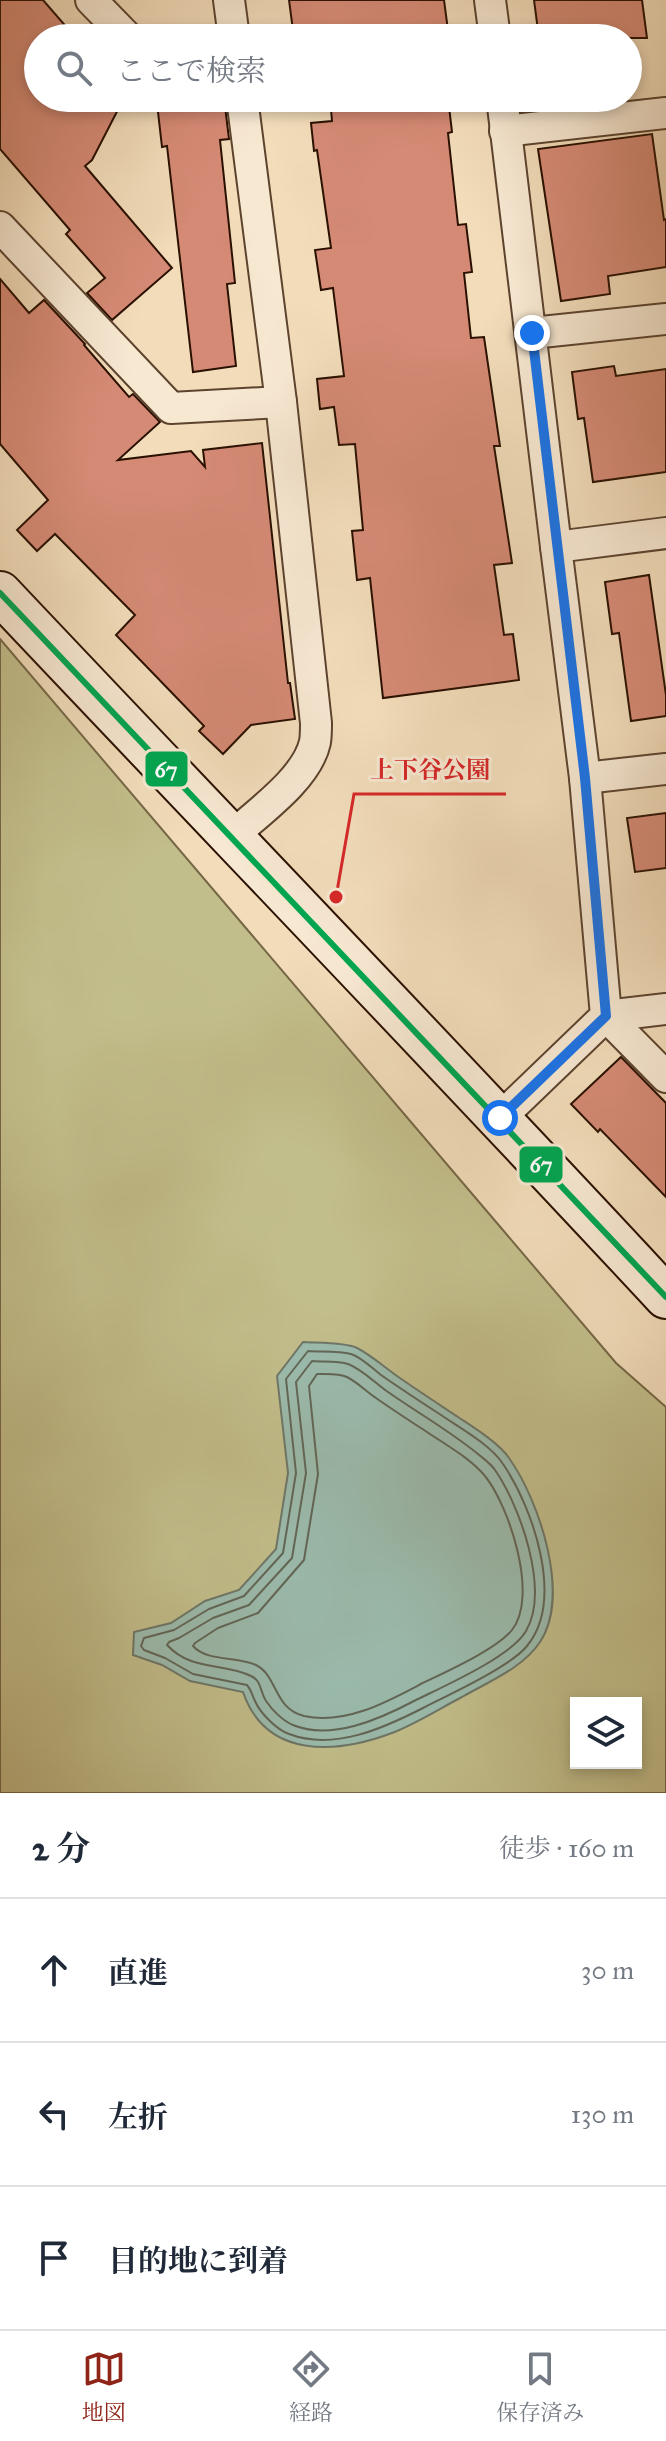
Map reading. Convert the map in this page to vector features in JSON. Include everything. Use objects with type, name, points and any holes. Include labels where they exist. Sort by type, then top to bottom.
[{"type":"street","points":[[91,0],[114,24]]},
{"type":"street","points":[[229,0],[232,24]]},
{"type":"street","points":[[490,0],[493,24]]},
{"type":"street","points":[[230,838],[294,779],[307,762],[315,743],[316,723],[281,402],[244,112]]},
{"type":"street","points":[[503,112],[585,778],[606,1016],[666,1077]]},
{"type":"street","points":[[505,131],[666,113]]},
{"type":"street","points":[[0,227],[171,408],[281,402]]},
{"type":"street","points":[[532,333],[666,319]]},
{"type":"street","points":[[556,547],[666,533]]},
{"type":"street","points":[[0,593],[230,838],[500,1118],[666,1297]]},
{"type":"street","points":[[585,778],[666,769]]},
{"type":"street","points":[[500,1118],[606,1016],[666,1009]]},
{"type":"shaded area","points":[[0,639],[616,1363],[666,1407],[666,1793],[0,1793]]},
{"type":"water","points":[[303,1342],[357,1348],[499,1447],[509,1458],[531,1498],[552,1574],[549,1622],[540,1642],[515,1667],[401,1729],[370,1740],[326,1747],[305,1746],[285,1740],[268,1730],[254,1714],[243,1692],[190,1681],[162,1665],[133,1655],[134,1632],[171,1623],[205,1601],[239,1590],[276,1549],[288,1473],[277,1376]]},
{"type":"building","points":[[0,0],[43,0],[64,24],[24,24],[24,112],[117,112],[92,160],[85,166],[172,268],[112,320],[87,293],[105,278],[66,234],[70,230],[0,149]]},
{"type":"building","points":[[289,0],[444,0],[447,24],[292,24]]},
{"type":"building","points":[[534,0],[642,0],[647,38],[642,38],[642,24],[537,24]]},
{"type":"building","points":[[158,112],[226,112],[229,139],[220,140],[235,283],[227,284],[236,366],[193,372],[167,146],[162,147]]},
{"type":"building","points":[[331,112],[450,112],[452,132],[448,133],[458,225],[466,224],[472,272],[464,273],[471,338],[484,337],[500,446],[494,446],[512,563],[494,565],[504,635],[513,634],[519,680],[383,698],[370,578],[357,580],[352,531],[363,530],[355,444],[339,445],[334,407],[320,409],[317,379],[344,376],[333,288],[321,290],[315,250],[331,248],[311,123],[332,121]]},
{"type":"building","points":[[652,134],[666,219],[666,267],[608,276],[610,294],[561,301],[538,149]]},
{"type":"building","points":[[0,279],[29,313],[44,300],[129,397],[133,394],[160,422],[118,460],[191,451],[205,467],[203,450],[262,443],[288,683],[295,719],[251,725],[223,754],[199,731],[204,726],[116,635],[135,615],[55,534],[37,551],[17,530],[48,500],[0,444]]},
{"type":"building","points":[[614,366],[616,376],[666,369],[666,472],[593,482],[584,418],[578,419],[572,372]]},
{"type":"building","points":[[649,575],[666,695],[666,716],[631,721],[619,633],[612,634],[605,582]]},
{"type":"building","points":[[666,813],[666,868],[635,872],[627,818]]},
{"type":"building","points":[[621,1057],[666,1103],[666,1197],[600,1129],[598,1132],[571,1104]]},
{"type":"transit line","name":"67","points":[[0,593],[666,1297]]},
{"type":"place","name":"上下谷公園","points":[[336,897]]},
{"type":"route","points":[[500,1118],[606,1016],[585,778],[532,333]]}]
